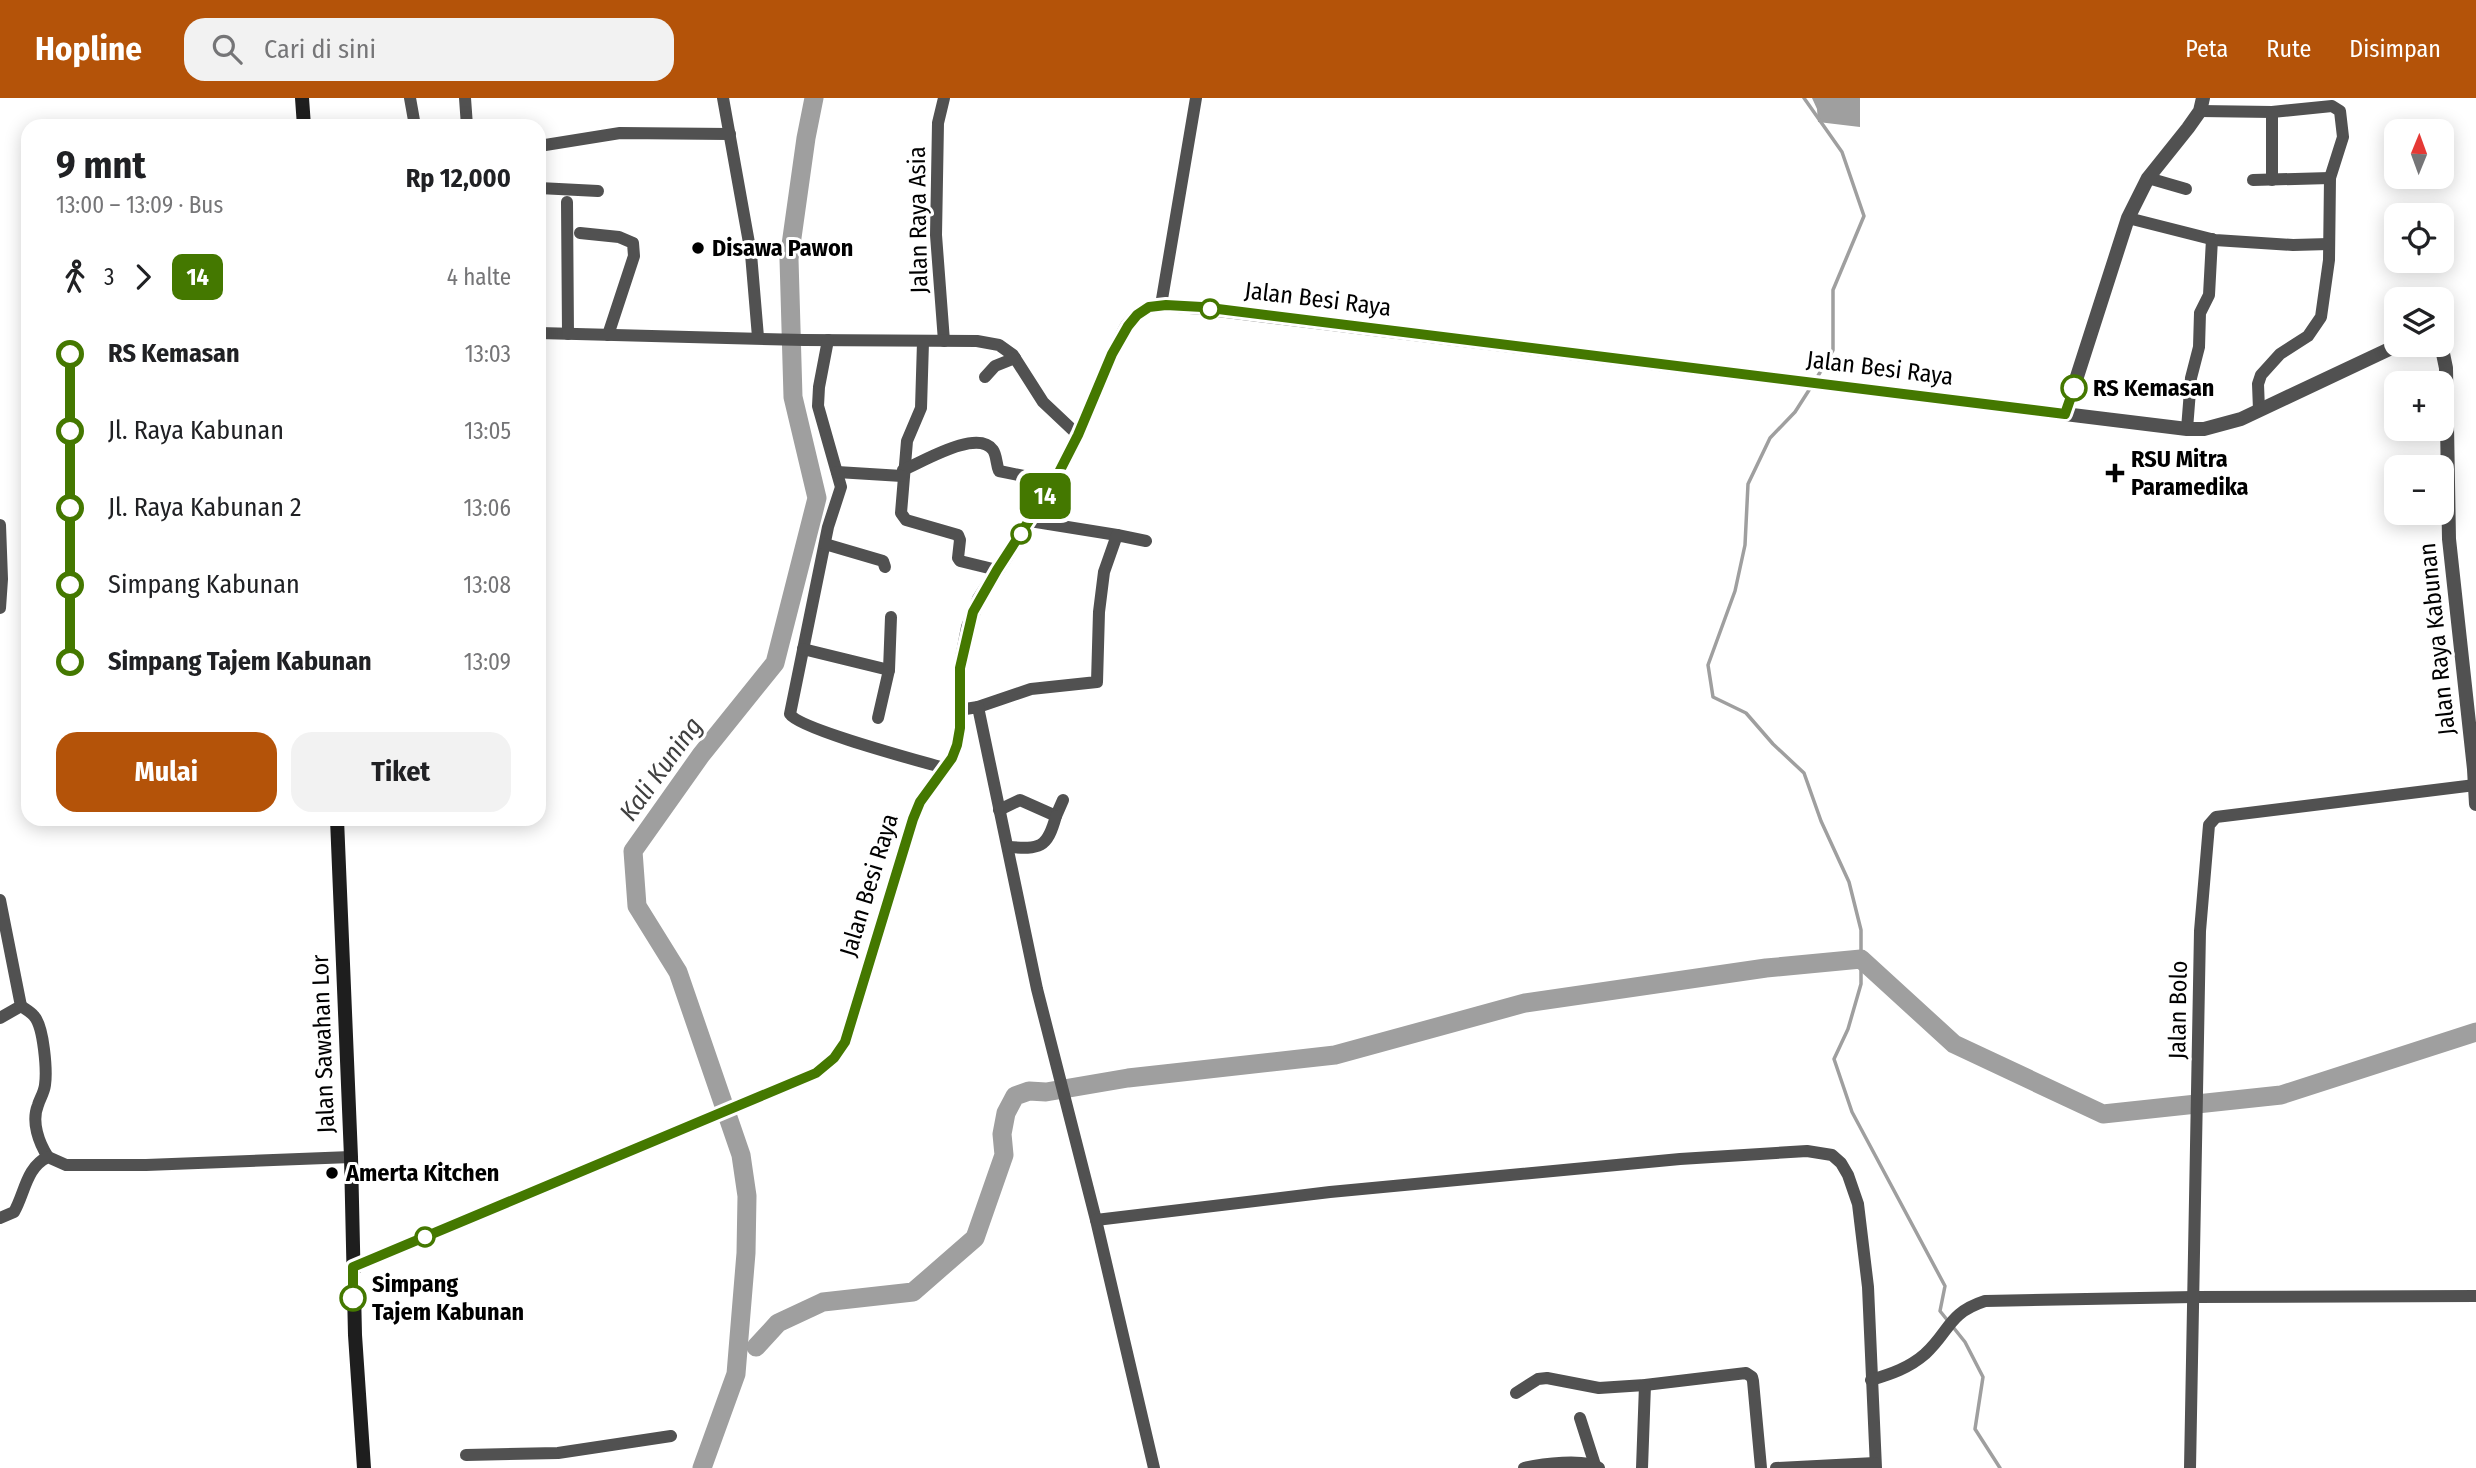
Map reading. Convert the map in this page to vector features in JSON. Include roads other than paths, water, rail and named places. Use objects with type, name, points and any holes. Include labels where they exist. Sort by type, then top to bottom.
[{"type":"main road","points":[[302,98],[304,119]]},
{"type":"main road","name":"Jalan Sawahan Lor","points":[[337,826],[353,1267]]},
{"type":"main road","points":[[353,1267],[364,1468]]},
{"type":"street","points":[[410,98],[414,119]]},
{"type":"street","points":[[464,98],[466,119]]},
{"type":"street","points":[[723,98],[751,254],[758,337]]},
{"type":"street","name":"Jalan Raya Asia","points":[[944,98],[938,123],[936,235],[944,341]]},
{"type":"street","points":[[1161,305],[1196,98]]},
{"type":"street","points":[[2259,410],[2258,384],[2261,375],[2280,354],[2308,336],[2321,317],[2327,284],[2330,178],[2343,137],[2339,109],[2332,106],[2272,112],[2201,105],[2148,178],[2128,218],[2065,414],[2204,429],[2225,424],[2259,410],[2384,352]]},
{"type":"street","points":[[2272,112],[2272,180]]},
{"type":"street","points":[[546,145],[620,133],[730,134]]},
{"type":"street","points":[[2148,178],[2186,189]]},
{"type":"street","points":[[2253,180],[2330,178]]},
{"type":"street","points":[[546,188],[598,191]]},
{"type":"street","points":[[567,202],[568,334]]},
{"type":"street","points":[[2128,218],[2212,239],[2293,245],[2329,244]]},
{"type":"street","points":[[580,233],[619,237],[633,243],[634,256],[608,335]]},
{"type":"street","points":[[2187,429],[2191,378],[2199,347],[2200,313],[2208,295],[2212,239]]},
{"type":"street","name":"Jalan Besi Raya","points":[[353,1267],[816,1073],[834,1058],[845,1042],[913,819],[924,794],[957,745],[960,728],[960,668],[968,627],[979,599],[1054,482],[1078,435],[1112,354],[1128,326],[1137,315],[1149,307],[1202,307],[2065,414]]},
{"type":"street","points":[[546,333],[804,340],[976,341],[999,345],[1015,358],[1043,402],[1078,435]]},
{"type":"street","points":[[828,340],[818,406],[841,487],[825,544],[790,712],[793,719],[944,768]]},
{"type":"street","points":[[923,342],[921,408],[908,433],[900,509],[903,517],[954,533],[960,540],[960,561],[997,570]]},
{"type":"street","name":"Jalan Raya Kabunan","points":[[2444,357],[2449,539],[2476,804]]},
{"type":"street","points":[[985,377],[995,366],[1015,358]]},
{"type":"street","points":[[837,472],[902,473],[948,449],[972,443],[985,444],[995,454],[999,471],[1054,482]]},
{"type":"street","points":[[1030,521],[1146,541]]},
{"type":"street","points":[[0,525],[0,608]]},
{"type":"street","points":[[960,710],[978,707],[1031,689],[1097,682],[1099,611],[1104,572],[1117,535]]},
{"type":"street","points":[[825,544],[883,561],[885,567]]},
{"type":"street","points":[[878,718],[889,670],[891,617]]},
{"type":"street","points":[[803,649],[889,670]]},
{"type":"street","points":[[978,707],[1052,1051],[1096,1220],[1154,1468]]},
{"type":"street","name":"Jalan Bolo","points":[[2190,1468],[2200,931],[2208,825],[2216,817],[2475,785]]},
{"type":"street","points":[[999,810],[1020,800],[1056,816]]},
{"type":"street","points":[[1008,847],[1031,849],[1040,846],[1050,835],[1063,800]]},
{"type":"street","points":[[0,900],[21,1006],[34,1016],[41,1033],[46,1082],[35,1122],[42,1147],[48,1157],[66,1165],[146,1165],[351,1157]]},
{"type":"street","points":[[0,1018],[21,1006]]},
{"type":"street","points":[[1096,1220],[1331,1192],[1680,1159],[1821,1152],[1832,1155],[1848,1175],[1858,1204],[1868,1287],[1875,1466],[1776,1468]]},
{"type":"street","points":[[0,1218],[14,1212],[30,1174],[41,1160],[48,1157]]},
{"type":"street","points":[[1871,1380],[1908,1367],[1928,1351],[1957,1315],[1971,1305],[1998,1299],[2476,1296]]},
{"type":"street","points":[[1516,1394],[1538,1379],[1547,1378],[1588,1388],[1750,1374],[1753,1381],[1761,1468]]},
{"type":"street","points":[[1642,1468],[1645,1385]]},
{"type":"street","points":[[1524,1468],[1558,1464],[1597,1466],[1580,1418]]},
{"type":"street","points":[[466,1455],[558,1453],[671,1437]]},
{"type":"street","points":[[558,1453],[560,1468]]},
{"type":"waterway","name":"Kali Kuning","points":[[702,1468],[736,1374],[746,1253],[747,1196],[741,1155],[678,972],[637,906],[633,851],[701,755],[775,663],[817,498],[793,397],[789,259],[814,98]]},
{"type":"waterway","points":[[1804,98],[1842,152],[1864,216],[1833,290],[1833,350],[1815,381]]},
{"type":"waterway","points":[[1811,387],[1795,412],[1770,438],[1748,484],[1745,545],[1735,591],[1708,665],[1713,697],[1746,713],[1773,744],[1804,773],[1821,821],[1849,882],[1861,930],[1861,984],[1848,1029],[1834,1059],[1852,1112],[1945,1286],[1940,1311],[1948,1321]]},
{"type":"waterway","points":[[756,1347],[778,1323],[823,1302],[913,1292],[975,1238],[1004,1155],[1002,1134],[1006,1113],[1015,1096],[1029,1091],[1046,1092],[1128,1078],[1335,1055],[1525,1003],[1766,968],[1861,959],[1954,1044],[2103,1114],[2281,1095],[2476,1032]]},
{"type":"waterway","points":[[1953,1327],[1965,1342],[1983,1377],[1975,1429],[2000,1468]]},
{"type":"place","name":"Disawa Pawon","points":[[698,248]]},
{"type":"place","name":"RS Kemasan","points":[[2074,388]]},
{"type":"place","name":"RSU Mitra Paramedika","points":[[2115,473]]},
{"type":"place","name":"Amerta Kitchen","points":[[332,1173]]},
{"type":"place","name":"Simpang Tajem Kabunan","points":[[353,1298]]}]
